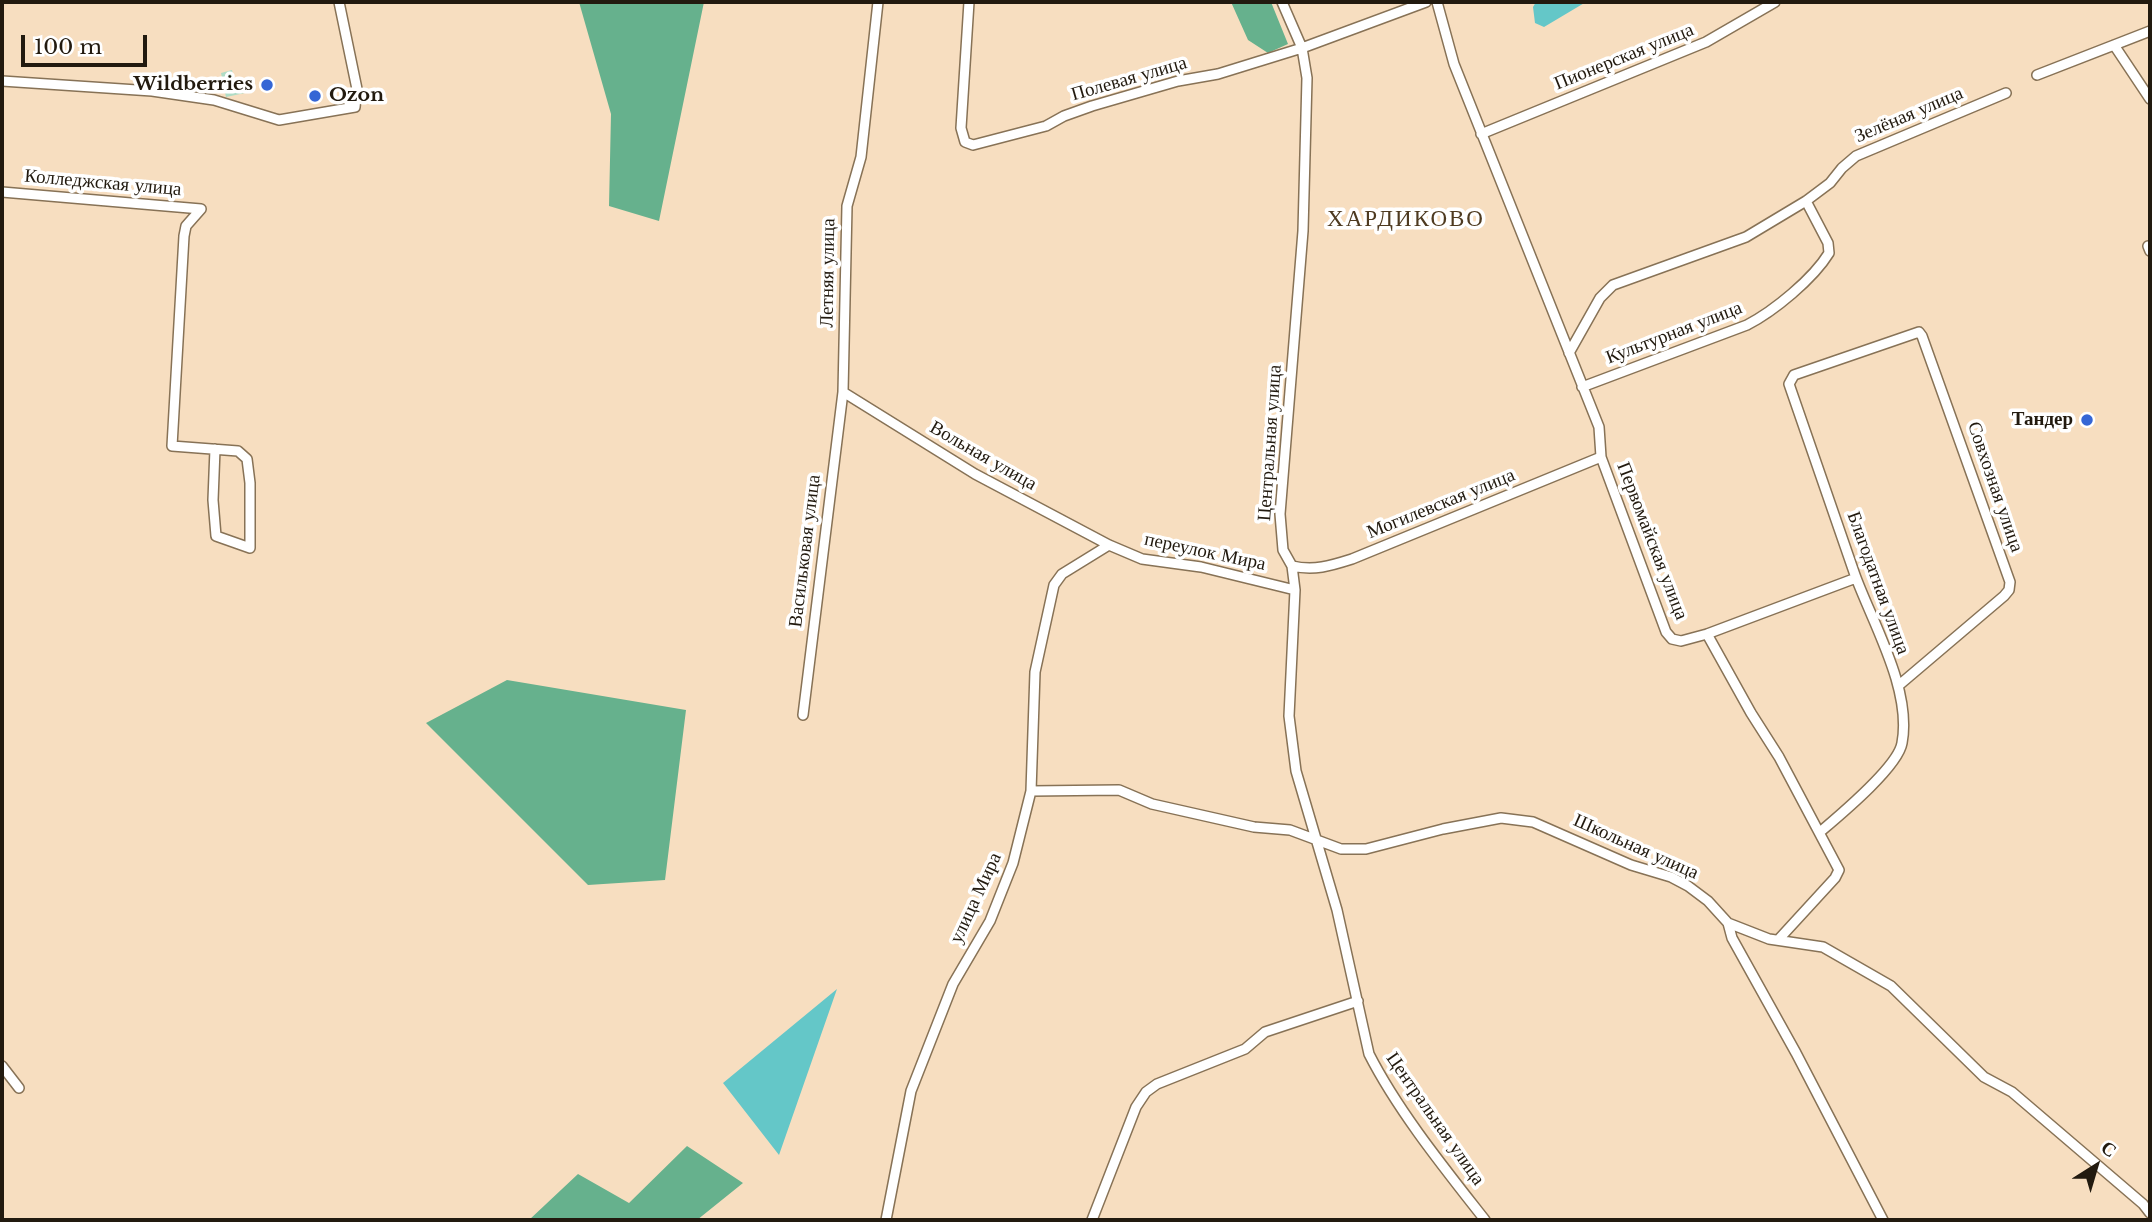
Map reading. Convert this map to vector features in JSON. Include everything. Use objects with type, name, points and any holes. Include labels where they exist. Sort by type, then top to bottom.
[{"type":"street","points":[[2,81],[152,91],[214,100],[279,120],[355,107],[357,89],[338,2]]},
{"type":"street","name":"Летняя улица","points":[[843,392],[847,206],[862,157],[878,2]]},
{"type":"street","name":"Полевая улица","points":[[969,2],[961,118],[963,139],[967,144],[974,145],[1046,126],[1092,106],[1178,81],[1218,74],[1302,48],[1426,2]]},
{"type":"street","name":"Центральная улица","points":[[1282,2],[1302,48],[1307,78],[1303,231],[1280,514],[1283,550],[1292,566],[1295,590],[1289,716],[1296,771],[1337,910],[1369,1054],[1379,1074],[1445,1170],[1485,1220]]},
{"type":"street","name":"Первомайская улица","points":[[1437,2],[1454,64],[1599,427],[1601,457],[1667,632],[1672,639],[1681,641],[1707,634],[1839,870],[1835,878],[1779,939]]},
{"type":"street","name":"Пионерская улица","points":[[1481,134],[1706,42],[1775,2]]},
{"type":"street","points":[[2036,75],[2150,31]]},
{"type":"street","points":[[2114,45],[2150,99]]},
{"type":"street","name":"Зелёная улица","points":[[1569,353],[1600,298],[1613,285],[1717,249],[1763,227],[1830,184],[1856,156],[2006,93]]},
{"type":"street","name":"Колледжская улица","points":[[2,192],[201,209],[187,226],[184,236],[173,446],[215,449]]},
{"type":"street","name":"Культурная улица","points":[[1582,387],[1748,325],[1762,317],[1806,279],[1829,253],[1828,243],[1806,201]]},
{"type":"street","name":"Совхозная улица","points":[[1847,356],[1913,332],[1919,332],[1922,336],[2010,582],[2009,590],[2004,596],[1898,686]]},
{"type":"street","name":"Благодатная улица","points":[[1820,832],[1876,781],[1902,745],[1898,686],[1856,578],[1789,384],[1794,375],[1847,356]]},
{"type":"street","name":"Вольная улица","points":[[843,392],[975,474],[1109,545]]},
{"type":"street","name":"Васильковая улица","points":[[803,715],[843,392]]},
{"type":"street","points":[[215,449],[238,451],[247,459],[250,483],[250,548],[216,536],[213,500],[215,449]]},
{"type":"street","name":"Могилевская улица","points":[[1292,566],[1323,569],[1352,559],[1601,457]]},
{"type":"street","name":"улица Мира","points":[[886,1220],[911,1091],[953,985],[990,920],[1013,863],[1031,791],[1035,672],[1056,580],[1109,545]]},
{"type":"street","name":"переулок Мира","points":[[1109,545],[1142,559],[1201,567],[1295,590]]},
{"type":"street","points":[[1707,634],[1856,578]]},
{"type":"street","name":"Школьная улица","points":[[1031,791],[1119,790],[1152,804],[1254,827],[1290,830],[1341,849],[1366,849],[1443,829],[1501,818],[1533,822],[1631,865],[1671,877],[1708,901],[1728,923],[1732,938],[1884,1220]]},
{"type":"street","points":[[1728,923],[1769,939],[1823,947],[1891,986],[1984,1077],[2012,1092],[2143,1204],[2150,1213]]},
{"type":"street","points":[[1092,1220],[1136,1107],[1146,1092],[1157,1084],[1245,1049],[1265,1032],[1358,1001]]},
{"type":"street","points":[[2,1066],[19,1088]]},
{"type":"green space","points":[[579,2],[704,2],[659,221],[609,206],[611,114]]},
{"type":"green space","points":[[1231,2],[1271,2],[1288,44],[1268,53],[1248,40]]},
{"type":"green space","points":[[232,70],[236,89],[243,88],[245,93],[226,97],[221,73]]},
{"type":"green space","points":[[507,680],[686,710],[665,880],[588,885],[426,723]]},
{"type":"green space","points":[[687,1146],[743,1183],[697,1220],[529,1220],[578,1174],[629,1203]]},
{"type":"water","points":[[1536,2],[1586,2],[1544,27],[1535,23],[1533,7]]},
{"type":"water","points":[[837,989],[779,1155],[723,1083]]},
{"type":"place","name":"Wildberries","points":[[267,85]]},
{"type":"place","name":"Ozon","points":[[315,96]]},
{"type":"place","name":"Тандер","points":[[2087,420]]},
{"type":"district","name":"ХАРДИКОВО","points":[[1406,220]]}]
